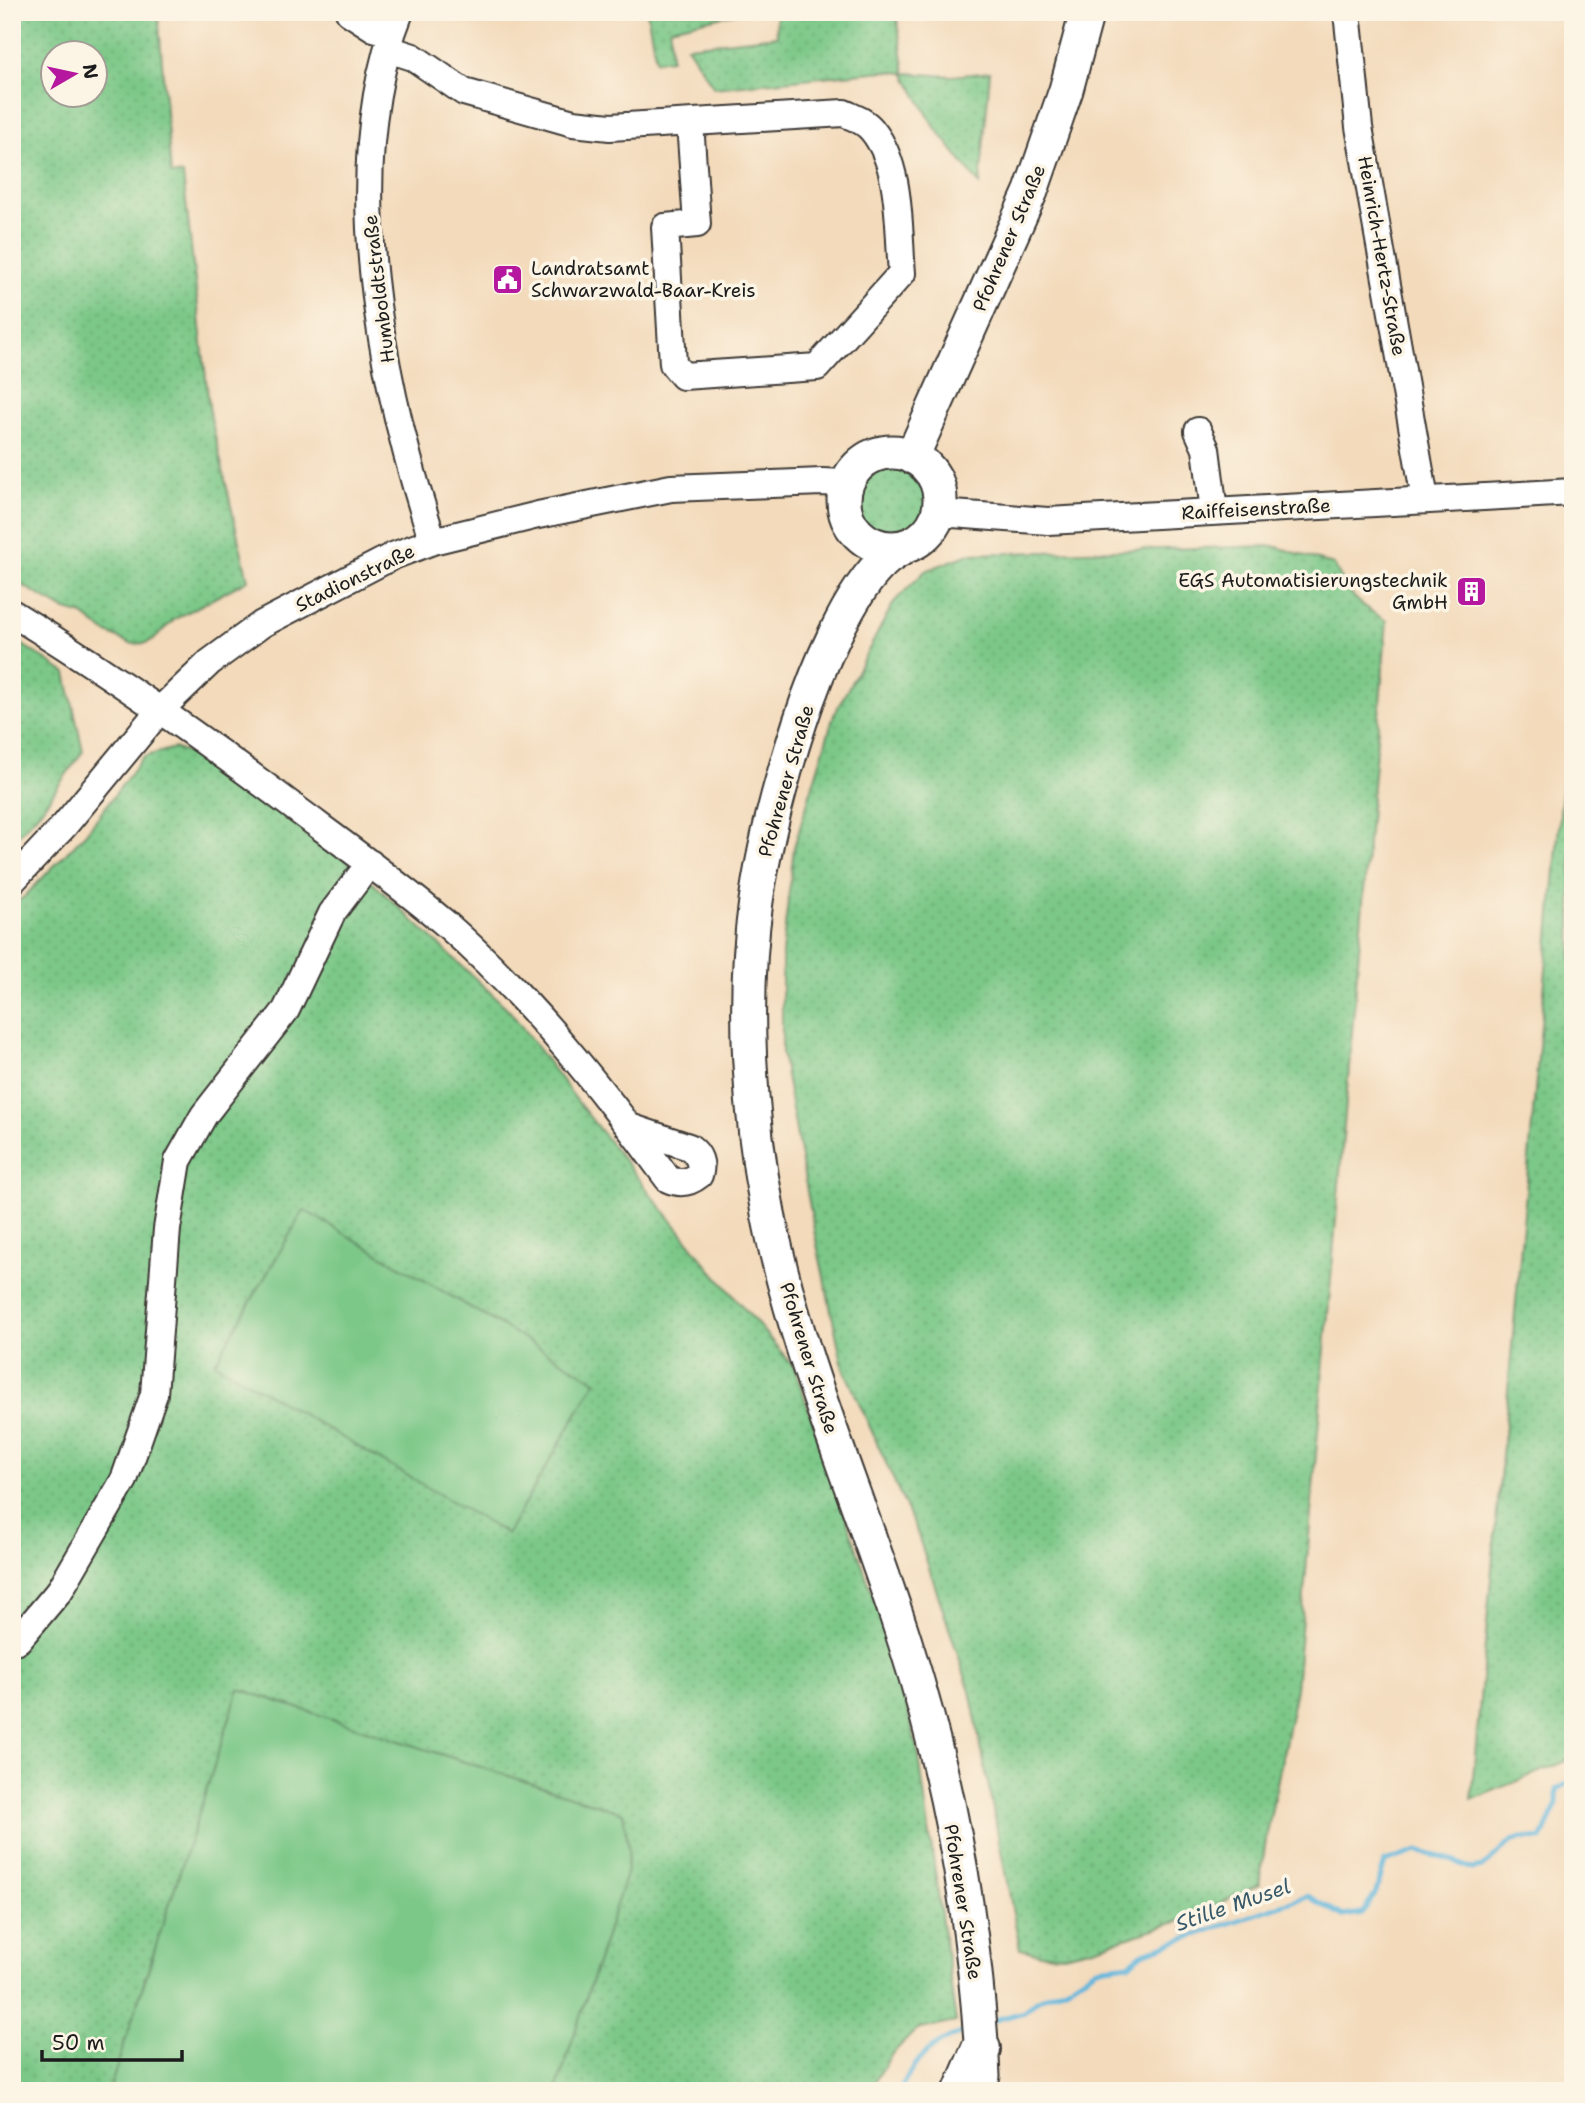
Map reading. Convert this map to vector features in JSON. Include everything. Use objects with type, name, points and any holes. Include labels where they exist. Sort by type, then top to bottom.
[{"type":"highway","points":[[963,2091],[981,2049]]},
{"type":"main road","name":"Pfohrener Straße","points":[[912,457],[1031,191],[1066,90],[1087,12]]},
{"type":"main road","points":[[897,452],[912,457],[925,466],[934,478],[939,492],[939,513],[922,538],[906,546],[876,546],[863,539],[852,528],[845,514],[843,499],[847,483],[855,469],[874,456],[897,452]]},
{"type":"main road","name":"Pfohrener Straße","points":[[842,621],[854,547],[852,528]]},
{"type":"main road","name":"Pfohrener Straße","points":[[906,546],[885,560],[870,577],[842,621],[821,667],[795,737],[774,808],[756,905],[752,957],[750,1022],[754,1113],[769,1215],[795,1316],[825,1412],[905,1640],[930,1728],[953,1829],[975,1978],[983,2091]]},
{"type":"street","points":[[349,12],[374,28],[393,32],[413,57],[464,93],[573,123],[610,127],[844,113],[860,120],[872,130],[893,172],[902,273],[817,366],[683,376],[673,364],[666,227],[697,223],[690,123]]},
{"type":"street","name":"Heinrich-Hertz-Straße","points":[[1347,12],[1359,127],[1425,499]]},
{"type":"street","name":"Humboldtstraße","points":[[393,32],[377,95],[372,132],[369,194],[373,250],[378,306],[393,391],[408,463],[433,541]]},
{"type":"street","points":[[1198,431],[1206,449],[1214,511]]},
{"type":"street","name":"Stadionstraße","points":[[12,881],[64,826],[159,711],[209,662],[262,624],[393,556],[433,541],[538,515],[671,488],[847,483]]},
{"type":"street","name":"Raiffeisenstraße","points":[[939,513],[1048,521],[1573,492]]},
{"type":"street","points":[[12,612],[204,739],[370,863],[447,925],[542,1020],[630,1127]]},
{"type":"street","points":[[12,1642],[18,1640],[60,1590],[124,1480],[154,1394],[167,1229],[178,1161],[204,1115],[286,1010],[332,914],[370,863]]},
{"type":"green space","points":[[12,12],[158,12],[171,174],[183,175],[210,414],[248,580],[175,619],[153,640],[146,643],[131,644],[105,632],[83,615],[63,609],[12,579]]},
{"type":"green space","points":[[647,12],[742,12],[670,28],[671,59],[656,61]]},
{"type":"green space","points":[[776,12],[896,12],[905,73],[952,76],[990,72],[980,185],[934,126],[904,73],[884,71],[714,88],[687,46],[777,36]]},
{"type":"green space","points":[[892,460],[908,463],[921,472],[930,485],[933,501],[930,517],[921,530],[908,539],[892,542],[876,539],[863,530],[854,517],[851,501],[854,485],[863,472],[876,463]]},
{"type":"green space","points":[[1274,546],[1334,565],[1355,598],[1387,621],[1296,1689],[1259,1885],[1189,1918],[1094,1948],[1064,1955],[1040,1954],[1020,1949],[970,1691],[917,1532],[843,1367],[815,1235],[782,1054],[782,953],[794,847],[834,715],[894,602],[925,571],[969,554]]},
{"type":"green space","points":[[12,638],[66,673],[83,751],[41,810],[12,842]]},
{"type":"green space","points":[[1571,710],[1573,1758],[1471,1800],[1563,781]]},
{"type":"green space","points":[[174,748],[227,768],[358,869],[509,1010],[704,1261],[794,1367],[898,1668],[919,1757],[956,2022],[916,2030],[892,2054],[869,2091],[12,2091],[12,904],[24,897],[86,833],[143,757]]},
{"type":"green space","points":[[304,1210],[596,1381],[507,1534],[215,1363]]},
{"type":"green space","points":[[239,1689],[623,1813],[629,1851],[626,1874],[556,2091],[109,2091]]},
{"type":"waterway","name":"Stille Musel","points":[[991,2021],[1024,2012],[1039,1999],[1068,1987],[1097,1968],[1129,1964],[1143,1953],[1308,1896],[1343,1916],[1363,1913],[1376,1892],[1385,1862],[1417,1851],[1472,1869],[1483,1867],[1512,1841],[1521,1838],[1541,1839],[1557,1804],[1557,1789],[1573,1781]]},
{"type":"waterway","name":"Stille Musel","points":[[899,2091],[926,2052],[969,2030]]},
{"type":"place","name":"Landratsamt Schwarzwald-Baar-Kreis","points":[[508,279]]},
{"type":"place","name":"EGS Automatisierungstechnik GmbH","points":[[1471,591]]}]
